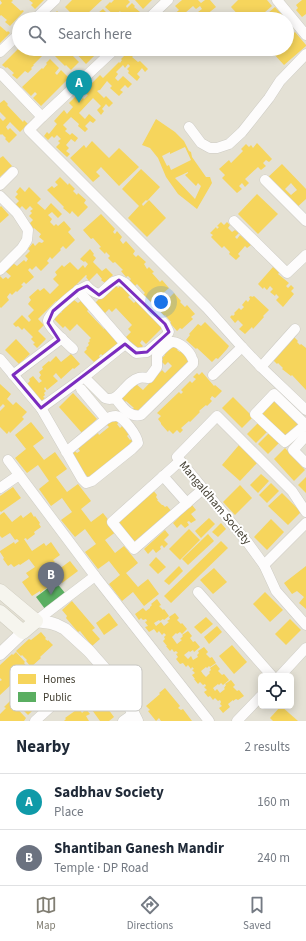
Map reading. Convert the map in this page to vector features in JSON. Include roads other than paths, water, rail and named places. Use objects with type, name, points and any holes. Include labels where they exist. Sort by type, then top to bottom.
[{"type":"main road","points":[[0,591],[36,621],[23,632],[0,612]]},
{"type":"street","points":[[42,12],[55,0]]},
{"type":"street","points":[[155,12],[168,0]]},
{"type":"street","points":[[278,0],[288,12]]},
{"type":"street","points":[[294,20],[306,35]]},
{"type":"street","points":[[0,52],[12,41]]},
{"type":"street","points":[[189,127],[201,143],[210,148],[217,148],[228,144],[242,132],[269,98],[280,81],[306,54]]},
{"type":"street","points":[[107,56],[29,130],[207,308],[261,367],[306,410]]},
{"type":"street","points":[[0,73],[42,117]]},
{"type":"street","points":[[0,185],[13,172]]},
{"type":"street","points":[[265,180],[306,221]]},
{"type":"street","points":[[0,196],[17,213],[28,230],[27,240],[22,248],[0,270]]},
{"type":"street","points":[[234,221],[287,273],[306,255]]},
{"type":"street","points":[[73,349],[55,333],[48,323],[47,320],[53,311],[78,290],[87,286],[90,290],[100,294],[113,282],[119,280],[125,283],[165,324],[169,332],[147,352],[136,353],[125,344],[78,290]]},
{"type":"street","points":[[261,367],[295,329]]},
{"type":"street","points":[[13,375],[62,338]]},
{"type":"street","points":[[84,377],[105,398],[110,400],[115,398],[129,383],[139,378],[149,378],[157,367],[157,355],[173,342],[180,343],[190,354],[193,360],[192,364],[141,415],[136,416],[130,414],[115,398]]},
{"type":"street","points":[[41,408],[84,377],[125,344]]},
{"type":"street","points":[[213,375],[242,347]]},
{"type":"street","points":[[0,359],[41,408],[66,452],[82,479],[86,483],[92,481],[138,443],[134,432],[120,417],[114,415],[106,419],[66,452]]},
{"type":"street","points":[[81,389],[106,419]]},
{"type":"street","points":[[274,394],[306,425],[285,442],[255,414],[274,394]]},
{"type":"street","name":"Mangaldham Society","points":[[306,512],[292,491],[217,416],[177,457],[248,543],[264,565],[276,591],[306,625]]},
{"type":"street","points":[[306,436],[293,450],[306,463]]},
{"type":"street","points":[[8,460],[95,576],[209,721]]},
{"type":"street","points":[[180,461],[112,522],[134,549],[203,489]]},
{"type":"street","points":[[0,488],[19,475]]},
{"type":"street","points":[[163,476],[187,503]]},
{"type":"street","points":[[264,565],[306,523]]},
{"type":"street","points":[[36,621],[95,576]]},
{"type":"street","points":[[198,592],[269,673]]},
{"type":"street","points":[[36,621],[51,622],[61,627],[89,651],[101,665]]},
{"type":"street","points":[[0,654],[23,632]]},
{"type":"street","points":[[283,673],[306,648]]},
{"type":"street","points":[[237,721],[258,699]]},
{"type":"street","points":[[35,721],[46,711]]},
{"type":"place","name":"Sadbhav Society","points":[[79,103]]},
{"type":"place","name":"Shantiban Ganesh Mandir","points":[[51,595]]}]
